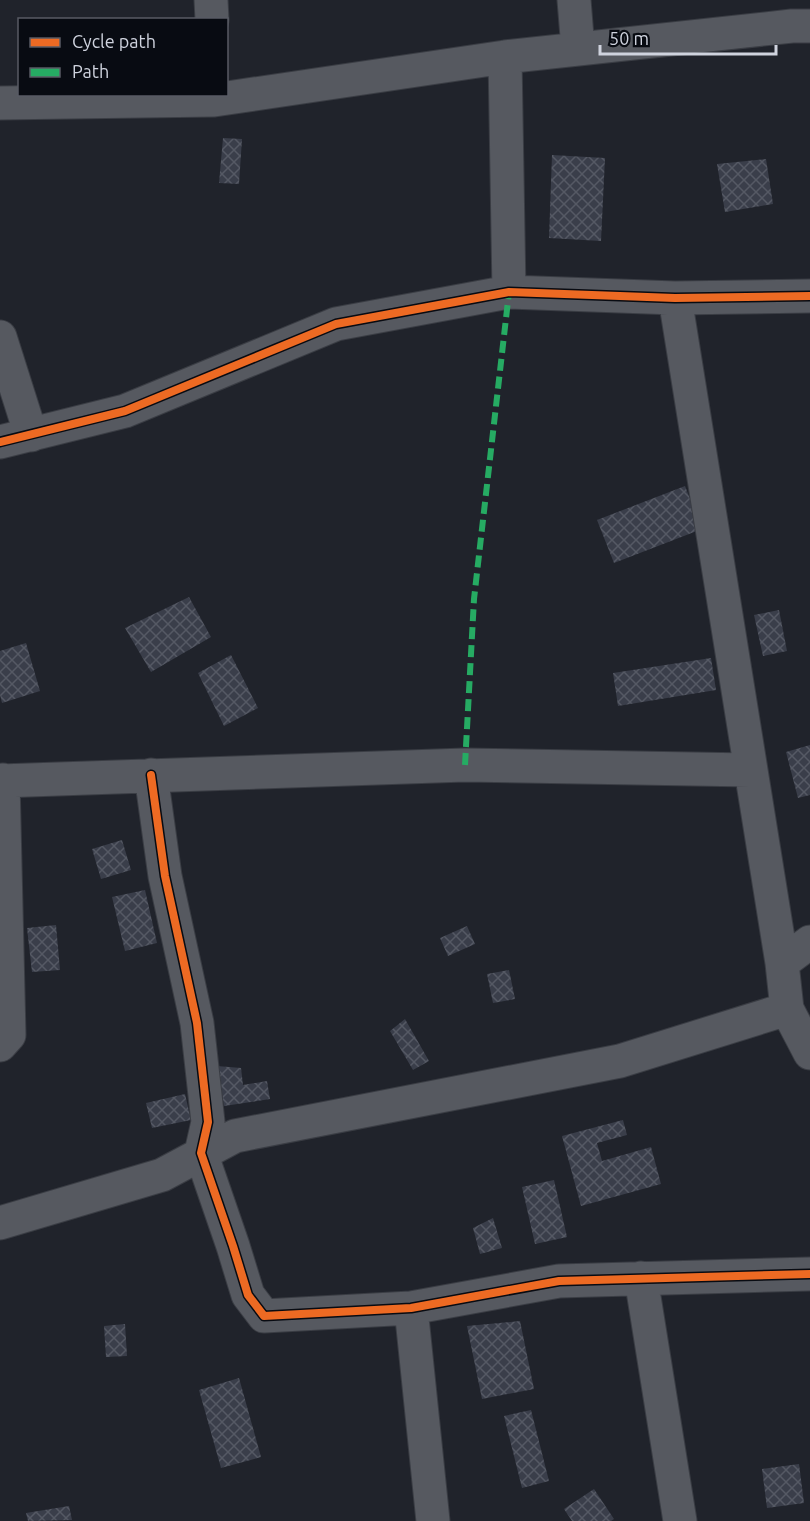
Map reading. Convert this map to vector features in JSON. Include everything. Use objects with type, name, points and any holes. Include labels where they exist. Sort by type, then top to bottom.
[{"type":"street","points":[[211,0],[212,18]]},
{"type":"street","points":[[574,0],[578,49]]},
{"type":"street","points":[[228,95],[505,57],[792,26],[810,26]]},
{"type":"street","points":[[505,57],[509,292]]},
{"type":"street","points":[[0,103],[214,97]]},
{"type":"street","points":[[0,337],[15,439],[125,411],[336,324],[509,292],[675,298],[810,296]]},
{"type":"street","points":[[675,298],[783,963],[787,1009],[810,1053]]},
{"type":"street","points":[[0,1045],[9,1035],[2,781],[465,765],[750,770]]},
{"type":"street","points":[[151,775],[165,876],[197,1023],[208,1122],[201,1153],[248,1295],[264,1316],[411,1308],[558,1281],[810,1274]]},
{"type":"street","points":[[783,963],[810,942]]},
{"type":"street","points":[[0,1223],[162,1175],[235,1136],[620,1061],[787,1009]]},
{"type":"street","points":[[641,1278],[680,1521]]},
{"type":"street","points":[[411,1308],[433,1521]]},
{"type":"building","points":[[223,138],[242,139],[239,184],[219,183]]},
{"type":"building","points":[[552,155],[605,158],[601,241],[549,238]]},
{"type":"building","points":[[766,159],[773,204],[725,212],[717,164]]},
{"type":"building","points":[[685,486],[702,529],[614,563],[597,520]]},
{"type":"building","points":[[189,597],[211,637],[151,672],[125,628]]},
{"type":"building","points":[[779,610],[787,651],[763,656],[754,615]]},
{"type":"building","points":[[26,643],[40,691],[2,703],[0,651]]},
{"type":"building","points":[[231,655],[258,708],[224,726],[198,673]]},
{"type":"building","points":[[711,658],[716,690],[618,706],[613,673]]},
{"type":"building","points":[[810,745],[810,795],[798,798],[786,752]]},
{"type":"building","points":[[122,840],[131,870],[101,879],[92,849]]},
{"type":"building","points":[[145,890],[157,943],[125,951],[112,897]]},
{"type":"building","points":[[56,925],[60,970],[32,972],[27,928]]},
{"type":"building","points":[[467,926],[475,944],[448,956],[440,938]]},
{"type":"building","points":[[509,970],[515,999],[493,1003],[487,974]]},
{"type":"building","points":[[405,1019],[429,1061],[413,1070],[390,1031]]},
{"type":"building","points":[[217,1066],[241,1068],[243,1085],[267,1081],[270,1099],[224,1106]]},
{"type":"building","points":[[185,1094],[191,1120],[152,1128],[146,1103]]},
{"type":"building","points":[[623,1120],[627,1135],[597,1143],[602,1161],[651,1147],[661,1184],[581,1206],[562,1136]]},
{"type":"building","points":[[554,1180],[567,1237],[535,1244],[522,1187]]},
{"type":"building","points":[[493,1218],[502,1248],[480,1254],[473,1228]]},
{"type":"building","points":[[520,1321],[534,1389],[482,1399],[467,1326]]},
{"type":"building","points":[[125,1324],[127,1356],[106,1357],[104,1326]]},
{"type":"building","points":[[239,1378],[261,1457],[221,1468],[199,1390]]},
{"type":"building","points":[[531,1410],[549,1481],[522,1488],[504,1416]]},
{"type":"building","points":[[799,1464],[804,1503],[767,1508],[762,1469]]},
{"type":"building","points":[[594,1489],[614,1519],[611,1521],[572,1521],[564,1509]]},
{"type":"building","points":[[69,1506],[72,1520],[28,1521],[26,1513]]},
{"type":"marked path","points":[[465,765],[474,599],[509,292]]},
{"type":"cycle path","points":[[0,442],[125,411],[336,324],[509,292],[675,298],[810,296]]},
{"type":"cycle path","points":[[151,775],[165,876],[197,1023],[208,1122],[201,1153],[248,1295],[264,1316],[411,1308],[559,1281],[810,1274]]}]
